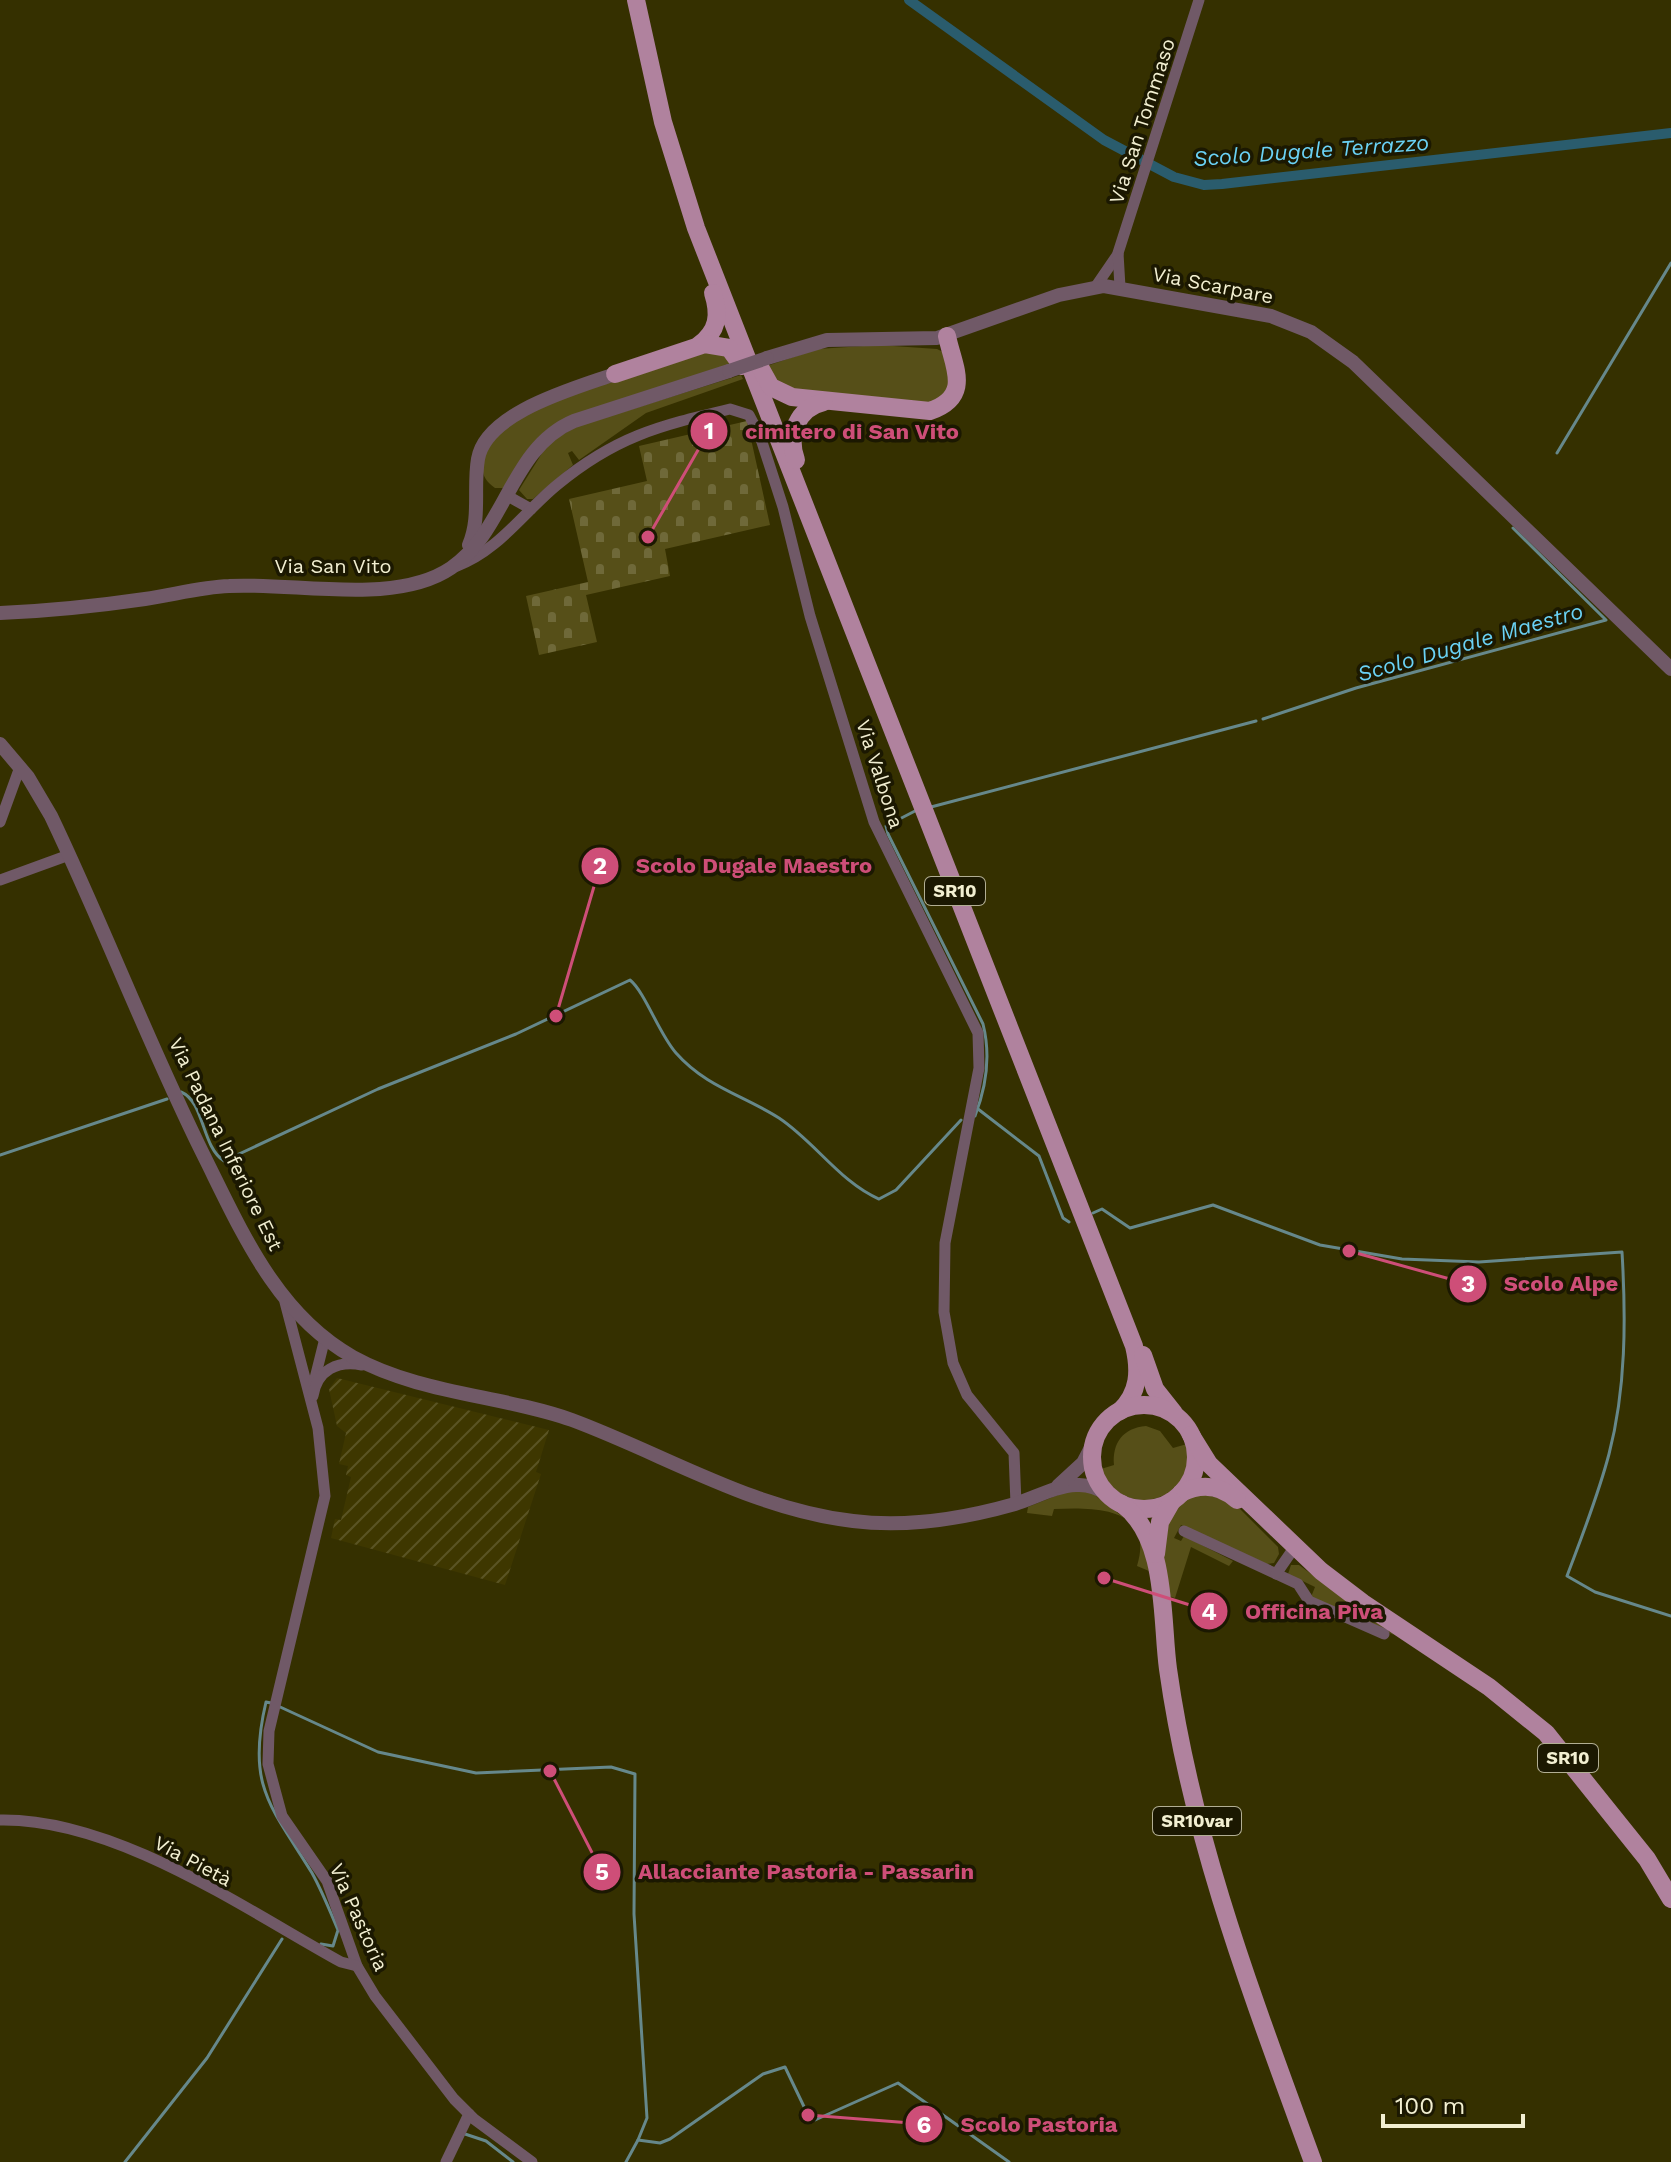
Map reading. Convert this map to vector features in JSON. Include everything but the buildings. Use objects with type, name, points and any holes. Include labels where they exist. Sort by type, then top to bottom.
[{"type":"main road","name":"SR10","points":[[636,0],[663,122],[696,228],[1126,1325],[1138,1373],[1133,1395],[1120,1411]]},
{"type":"main road","points":[[696,228],[718,310],[713,330],[699,345]]},
{"type":"main road","points":[[711,266],[771,387],[792,397],[919,411],[940,407],[953,395],[958,380],[947,336]]},
{"type":"main road","points":[[615,374],[699,345],[720,344],[736,354],[790,466]]},
{"type":"main road","points":[[814,530],[792,439],[802,415],[812,406],[827,402]]},
{"type":"main road","name":"SR10","points":[[1126,1325],[1141,1351],[1155,1389],[1178,1417]]},
{"type":"main road","points":[[1150,1405],[1178,1417],[1191,1435],[1195,1465],[1177,1497],[1147,1509],[1116,1500],[1094,1469],[1095,1440],[1105,1423],[1120,1411],[1150,1405]]},
{"type":"main road","name":"SR10","points":[[1191,1435],[1205,1460],[1247,1497],[1270,1526]]},
{"type":"main road","name":"SR10","points":[[1177,1497],[1203,1487],[1220,1489],[1270,1526],[1351,1595],[1489,1687],[1536,1724],[1565,1754],[1636,1844],[1671,1899]]},
{"type":"main road","name":"SR10var","points":[[1155,1565],[1160,1522],[1177,1497]]},
{"type":"main road","name":"SR10var","points":[[1116,1500],[1141,1525],[1155,1565],[1172,1698],[1197,1822],[1235,1948],[1313,2162]]},
{"type":"street","name":"Via San Tommaso","points":[[1096,286],[1118,253],[1199,0]]},
{"type":"street","name":"Via San Tommaso","points":[[1118,253],[1120,287]]},
{"type":"street","name":"Via Scarpare","points":[[729,371],[822,340],[918,340],[947,336],[1059,295],[1096,286],[1120,287],[1271,316],[1301,327],[1333,346],[1532,531],[1671,669]]},
{"type":"street","name":"Via San Vito","points":[[0,613],[75,609],[230,586],[388,587],[421,582],[451,568],[464,557],[537,446],[564,426],[729,371]]},
{"type":"street","points":[[464,557],[476,523],[477,476],[483,444],[499,426],[538,404],[615,374]]},
{"type":"street","name":"Via Valbona","points":[[451,568],[482,554],[590,459],[629,437],[733,408],[749,415],[756,427],[780,499],[810,616],[874,822],[978,1033],[979,1068],[945,1243],[944,1312],[953,1363],[967,1395],[1014,1453],[1016,1504]]},
{"type":"street","points":[[477,476],[487,491],[506,495],[531,509]]},
{"type":"street","points":[[477,476],[482,507],[492,517],[507,523],[519,521]]},
{"type":"street","name":"Via Padana Inferiore Est","points":[[0,744],[44,802],[180,1107],[247,1240],[279,1292],[324,1337],[377,1369],[562,1417],[759,1500],[811,1515],[869,1523],[920,1522],[1016,1504],[1053,1490],[1084,1485],[1116,1500]]},
{"type":"street","points":[[0,822],[20,767]]},
{"type":"street","points":[[0,880],[69,855]]},
{"type":"street","name":"Via Pastoria","points":[[279,1292],[292,1320],[313,1399],[323,1457],[325,1496],[306,1587],[273,1712],[268,1764],[282,1816],[327,1881],[357,1966],[375,1996],[469,2114],[532,2162]]},
{"type":"street","points":[[302,1362],[306,1344],[324,1337]]},
{"type":"street","name":"Via Pastoria","points":[[313,1399],[324,1337]]},
{"type":"street","points":[[313,1399],[320,1377],[334,1366],[354,1363],[377,1369]]},
{"type":"street","name":"Via Padana Inferiore Est","points":[[1053,1490],[1083,1463],[1095,1440]]},
{"type":"street","points":[[1184,1531],[1301,1586],[1309,1601],[1384,1634]]},
{"type":"street","points":[[1276,1574],[1294,1548]]},
{"type":"street","name":"Via Pietà","points":[[0,1820],[57,1826],[142,1853],[341,1962],[357,1966]]},
{"type":"street","points":[[446,2162],[469,2114]]},
{"type":"shaded area","points":[[337,1378],[549,1430],[536,1472],[541,1474],[505,1585],[331,1538],[335,1519],[341,1520],[351,1477],[346,1475],[348,1466],[339,1464],[346,1433],[337,1426],[329,1389]]},
{"type":"green space","points":[[879,345],[943,352],[952,384],[935,403],[783,390],[764,367],[817,349]]},
{"type":"green space","points":[[714,347],[737,362],[544,432],[503,488],[495,488],[484,477],[483,462],[489,445],[494,437],[521,417],[574,392]]},
{"type":"green space","points":[[741,375],[743,379],[646,413],[579,460],[572,451],[568,453],[573,465],[533,499],[527,499],[519,490],[549,442],[578,426]]},
{"type":"green space","points":[[747,421],[770,525],[665,549],[670,576],[586,595],[597,642],[539,655],[526,596],[588,582],[569,499],[647,481],[639,446]]},
{"type":"green space","points":[[1146,1426],[1160,1431],[1173,1448],[1187,1444],[1187,1464],[1181,1480],[1170,1491],[1156,1498],[1141,1500],[1125,1496],[1111,1486],[1101,1469],[1114,1465],[1117,1444],[1125,1433]]},
{"type":"green space","points":[[1073,1489],[1091,1492],[1127,1520],[1118,1515],[1087,1509],[1054,1509],[1052,1516],[1027,1513],[1028,1507]]},
{"type":"green space","points":[[1197,1493],[1232,1501],[1278,1547],[1279,1554],[1274,1563],[1267,1564],[1181,1525],[1174,1538],[1181,1541],[1184,1536],[1233,1561],[1229,1566],[1191,1547],[1175,1598],[1166,1595],[1161,1551],[1171,1511]]},
{"type":"green space","points":[[1130,1523],[1141,1536],[1149,1571],[1137,1566],[1140,1547],[1137,1532]]},
{"type":"green space","points":[[1291,1565],[1299,1565],[1394,1635],[1311,1597],[1315,1587],[1288,1574]]},
{"type":"waterway","name":"Scolo Dugale Terrazzo","points":[[909,0],[1104,140],[1174,177],[1204,185],[1671,133]]},
{"type":"waterway","name":"Scolo Dugale Maestro","points":[[1557,453],[1671,263]]},
{"type":"waterway","name":"Scolo Dugale Maestro","points":[[1263,719],[1356,688],[1606,620],[1513,528]]},
{"type":"waterway","name":"Scolo Dugale Maestro","points":[[931,807],[1256,721]]},
{"type":"waterway","name":"Scolo Dugale Maestro","points":[[915,811],[886,826],[983,1024],[987,1048],[986,1070],[975,1116]]},
{"type":"waterway","name":"Scolo Dugale Maestro","points":[[181,1092],[195,1105],[211,1145],[224,1161],[378,1089],[516,1034],[630,980],[670,1045],[688,1065],[712,1082],[779,1118],[852,1183],[879,1199],[896,1190],[961,1120]]},
{"type":"waterway","name":"Scolo Dugale Maestro","points":[[0,1155],[167,1099]]},
{"type":"waterway","points":[[978,1109],[1039,1156],[1063,1218],[1069,1222]]},
{"type":"waterway","points":[[1093,1213],[1102,1209],[1130,1228],[1213,1205],[1320,1245],[1402,1259],[1479,1262],[1622,1252],[1623,1354],[1615,1429],[1590,1516],[1567,1576],[1595,1592],[1671,1616]]},
{"type":"waterway","points":[[271,1703],[266,1702],[261,1731],[261,1775],[274,1812],[312,1873],[338,1930],[333,1946],[321,1944]]},
{"type":"waterway","points":[[278,1706],[378,1752],[476,1773],[611,1767],[635,1774],[634,1914],[647,2118],[638,2140]]},
{"type":"waterway","points":[[125,2162],[207,2058],[282,1939]]},
{"type":"waterway","points":[[626,2162],[638,2140],[660,2143],[670,2139],[763,2074],[785,2067],[808,2115],[815,2120],[898,2083],[1009,2162]]},
{"type":"waterway","points":[[465,2134],[486,2141],[513,2162]]},
{"type":"place","name":"cimitero di San Vito","points":[[648,537]]},
{"type":"place","name":"Scolo Dugale Maestro","points":[[556,1016]]},
{"type":"place","name":"Scolo Alpe","points":[[1349,1251]]},
{"type":"place","name":"Officina Piva","points":[[1104,1578]]},
{"type":"place","name":"Allacciante Pastoria - Passarin","points":[[550,1771]]},
{"type":"place","name":"Scolo Pastoria","points":[[808,2115]]}]
